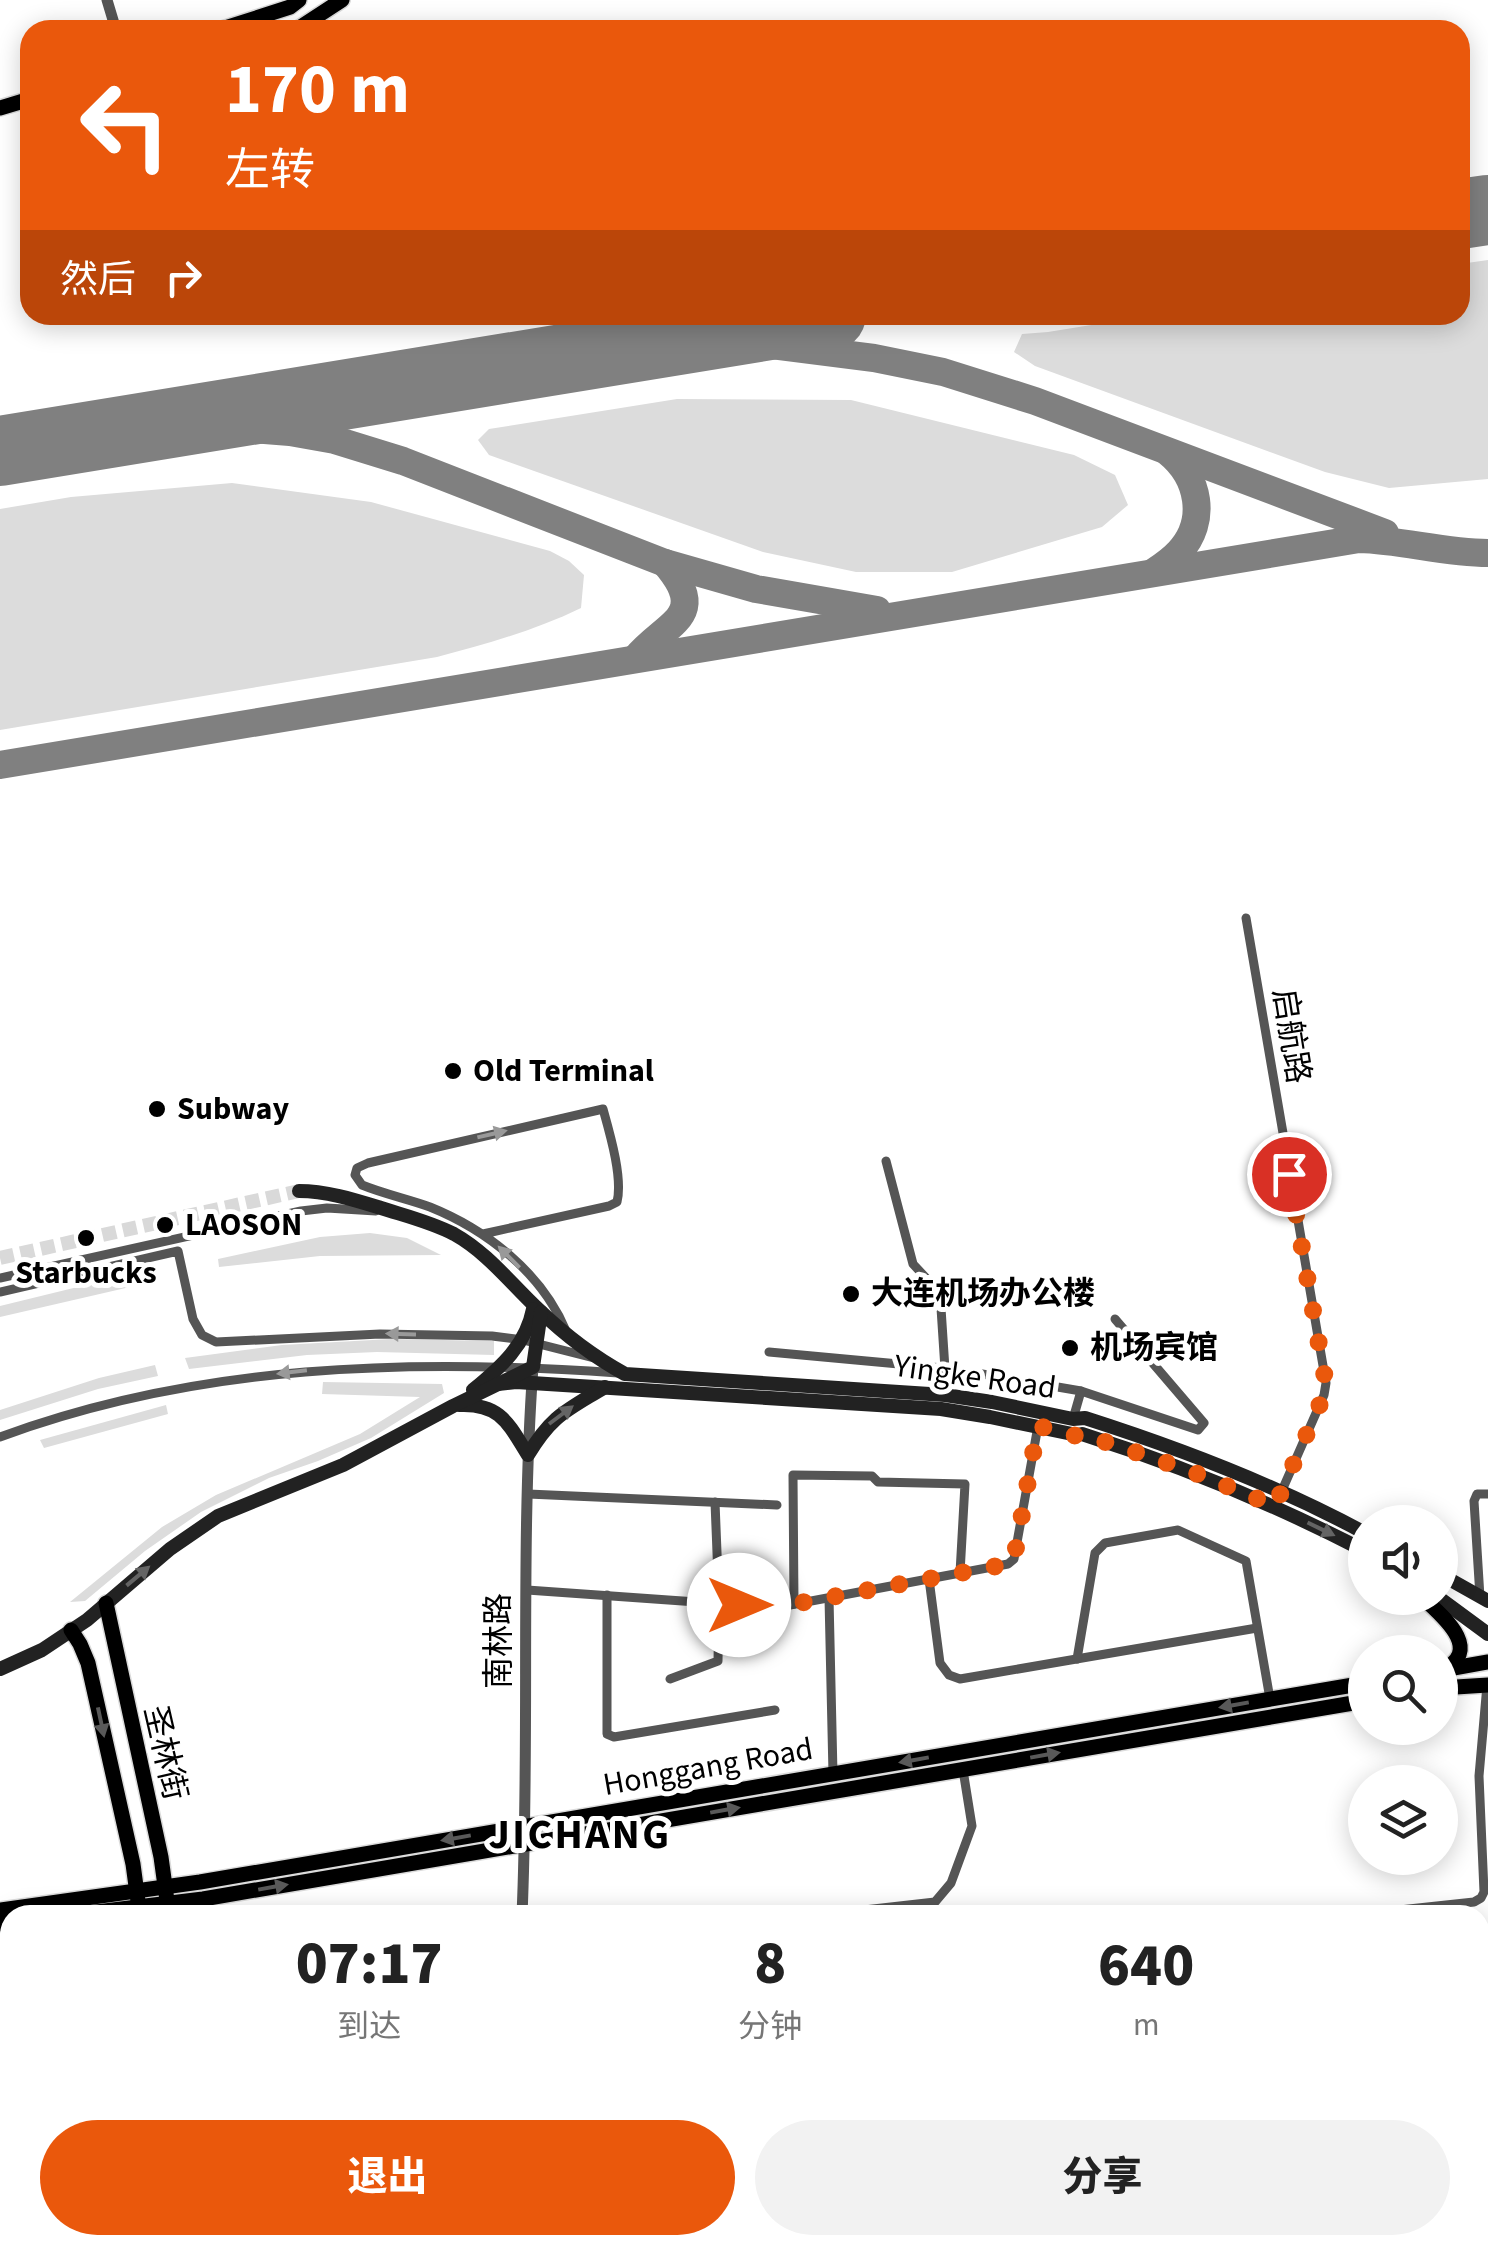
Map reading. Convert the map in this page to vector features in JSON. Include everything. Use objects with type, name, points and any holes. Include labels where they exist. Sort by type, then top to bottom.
[{"type":"main road","points":[[250,20],[300,0]]},
{"type":"main road","points":[[311,20],[342,0]]},
{"type":"main road","name":"Yingke Road","points":[[299,1192],[336,1196],[453,1234],[500,1269],[567,1334],[600,1360],[626,1374],[945,1395],[1085,1418],[1139,1435],[1278,1499],[1348,1541]]},
{"type":"main road","points":[[499,1376],[532,1375],[529,1342],[537,1308]]},
{"type":"main road","points":[[0,1668],[42,1650],[71,1630],[170,1549],[218,1516],[343,1465],[453,1406],[499,1376],[529,1342]]},
{"type":"main road","name":"Yingke Road","points":[[532,1375],[605,1387],[961,1412],[1082,1434],[1348,1526]]},
{"type":"main road","points":[[453,1406],[486,1406],[500,1414],[528,1455],[552,1420],[605,1387]]},
{"type":"main road","points":[[1458,1584],[1484,1599]]},
{"type":"main road","name":"圣林街","points":[[106,1603],[167,1902]]},
{"type":"main road","points":[[1458,1612],[1488,1634]]},
{"type":"main road","points":[[1441,1615],[1457,1635]]},
{"type":"main road","name":"圣林街","points":[[71,1630],[88,1663],[139,1904]]},
{"type":"main road","points":[[1458,1667],[1488,1662]]},
{"type":"main road","points":[[1458,1687],[1487,1685]]},
{"type":"main road","name":"Honggang Road","points":[[167,1902],[526,1826],[1348,1686]]},
{"type":"main road","name":"Honggang Road","points":[[139,1904],[525,1844],[1348,1704]]},
{"type":"street","name":"启航路","points":[[1246,918],[1326,1384],[1278,1499]]},
{"type":"street","name":"Yingke Road","points":[[483,1234],[617,1202],[619,1193],[603,1109],[357,1168],[356,1179],[362,1185],[426,1206],[496,1243],[545,1293],[567,1334]]},
{"type":"street","points":[[886,1162],[914,1264],[940,1293],[945,1368]]},
{"type":"street","points":[[0,1278],[302,1212],[327,1208],[398,1213]]},
{"type":"street","points":[[0,1292],[178,1251],[198,1330],[206,1339],[216,1342],[380,1334],[492,1336],[600,1360]]},
{"type":"street","points":[[769,1352],[945,1368],[1081,1391],[1198,1430],[1204,1423],[1115,1319]]},
{"type":"street","points":[[0,1437],[190,1385],[306,1370],[356,1367],[499,1376]]},
{"type":"street","points":[[532,1375],[626,1374]]},
{"type":"street","name":"南林路","points":[[522,1905],[532,1375]]},
{"type":"street","points":[[1073,1419],[1081,1391]]},
{"type":"street","points":[[526,1590],[794,1604],[1008,1564],[1014,1559],[1038,1426]]},
{"type":"street","points":[[794,1604],[793,1475],[872,1476],[878,1482],[965,1484],[960,1572]]},
{"type":"street","points":[[528,1494],[777,1505]]},
{"type":"street","points":[[1484,1599],[1474,1500],[1477,1494],[1488,1494]]},
{"type":"street","points":[[670,1678],[718,1661],[716,1502]]},
{"type":"street","points":[[1076,1659],[1095,1553],[1105,1543],[1178,1530],[1246,1560],[1270,1699]]},
{"type":"street","points":[[929,1579],[940,1662],[949,1674],[960,1679],[1257,1628]]},
{"type":"street","points":[[607,1595],[607,1734],[614,1737],[775,1710]]},
{"type":"street","points":[[829,1598],[834,1774]]},
{"type":"street","points":[[1446,1905],[1474,1902],[1484,1892],[1479,1776],[1487,1685]]},
{"type":"street","points":[[908,1905],[934,1902],[950,1882],[972,1826],[962,1770]]},
{"type":"shaded area","points":[[1488,260],[1488,479],[1389,488],[1325,472],[1035,366],[1014,352],[1022,334],[1091,325],[1470,325],[1470,263]]},
{"type":"shaded area","points":[[677,399],[851,400],[1074,455],[1115,475],[1128,505],[1102,527],[952,572],[856,572],[763,552],[489,455],[478,440],[489,429]]},
{"type":"shaded area","points":[[232,483],[371,502],[550,551],[584,575],[581,608],[529,630],[437,657],[0,730],[0,509],[71,497]]},
{"type":"shaded area","points":[[370,1233],[407,1238],[441,1255],[320,1256],[219,1267],[218,1259],[320,1237]]},
{"type":"shaded area","points":[[143,1271],[156,1281],[0,1317],[0,1306]]},
{"type":"shaded area","points":[[391,1339],[494,1341],[494,1355],[377,1352],[307,1355],[189,1369],[185,1358],[282,1345]]},
{"type":"shaded area","points":[[155,1365],[158,1376],[98,1389],[0,1420],[0,1410],[99,1378]]},
{"type":"shaded area","points":[[323,1382],[442,1384],[444,1393],[371,1438],[269,1478],[201,1512],[145,1551],[85,1601],[70,1602],[162,1527],[216,1495],[360,1434],[420,1397],[322,1394]]},
{"type":"shaded area","points":[[166,1405],[168,1414],[44,1448],[40,1440]]},
{"type":"taxiway","points":[[592,353],[747,342],[874,358],[943,372],[1035,401],[1385,533]]},
{"type":"taxiway","points":[[171,423],[290,432],[335,440],[403,461],[665,563],[756,589],[877,610]]},
{"type":"taxiway","points":[[1154,572],[1188,540],[1196,513],[1193,486],[1168,452]]},
{"type":"taxiway","points":[[0,765],[1359,539],[1488,553]]},
{"type":"taxiway","points":[[636,658],[679,617],[684,607],[678,581],[665,563]]},
{"type":"runway","points":[[1470,213],[1488,210]]},
{"type":"runway","points":[[0,451],[770,325]]},
{"type":"tunnel","points":[[0,1258],[299,1191]]},
{"type":"place","name":"Old Terminal","points":[[453,1071]]},
{"type":"place","name":"Subway","points":[[157,1109]]},
{"type":"place","name":"LAOSON","points":[[165,1225]]},
{"type":"place","name":"Starbucks","points":[[86,1238]]},
{"type":"place","name":"大连机场办公楼","points":[[851,1294]]},
{"type":"place","name":"机场宾馆","points":[[1070,1348]]},
{"type":"district","name":"JICHANG","points":[[580,1835]]},
{"type":"route","points":[[739,1605],[794,1604],[1008,1564],[1014,1559],[1038,1426],[1131,1449],[1275,1506],[1326,1384],[1289,1174]]}]
